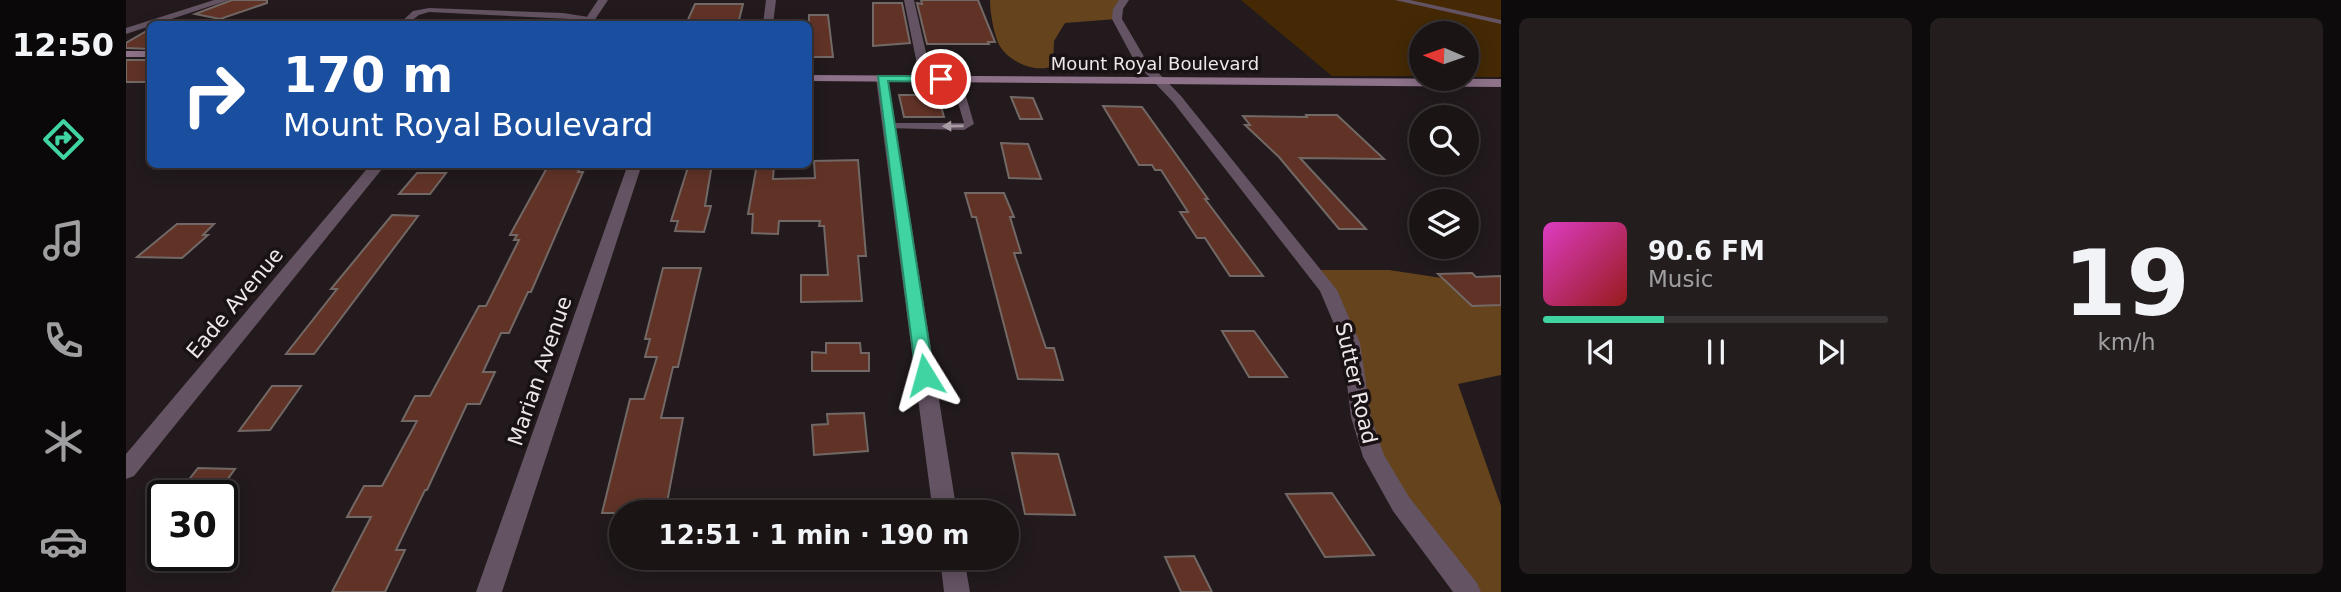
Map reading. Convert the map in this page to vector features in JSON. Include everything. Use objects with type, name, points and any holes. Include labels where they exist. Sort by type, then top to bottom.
[{"type":"main road","points":[[126,54],[147,54]]},
{"type":"main road","name":"Mount Royal Boulevard","points":[[812,78],[1501,83]]},
{"type":"street","points":[[158,21],[224,0]]},
{"type":"street","points":[[589,21],[603,0]]},
{"type":"street","points":[[768,21],[771,0]]},
{"type":"street","points":[[909,0],[926,79]]},
{"type":"street","name":"Sutter Road","points":[[1124,0],[1116,14],[1119,25],[1141,62],[1193,118],[1328,290],[1351,343],[1362,417],[1374,457],[1401,504],[1468,592]]},
{"type":"street","points":[[126,31],[147,24]]},
{"type":"street","points":[[882,78],[943,500]]},
{"type":"street","name":"Eade Avenue","points":[[126,470],[376,168]]},
{"type":"street","name":"Marian Avenue","points":[[489,592],[634,168]]},
{"type":"street","points":[[954,570],[957,592]]},
{"type":"lane","points":[[429,10],[442,0]]},
{"type":"lane","points":[[461,10],[473,0]]},
{"type":"lane","points":[[1399,0],[1501,22]]},
{"type":"lane","points":[[406,21],[413,15],[429,10],[461,10],[577,21]]},
{"type":"lane","points":[[889,126],[964,127],[970,124],[956,79]]},
{"type":"shaded area","points":[[990,0],[1124,0],[1117,19],[1065,23],[1054,41],[1053,66],[1037,68],[1020,64],[1001,47],[993,25]]},
{"type":"shaded area","points":[[1241,0],[1501,0],[1501,77],[1479,77],[1479,21],[1409,21],[1409,76],[1332,76]]},
{"type":"shaded area","points":[[1315,270],[1389,270],[1449,279],[1501,299],[1501,375],[1458,384],[1501,506],[1501,592],[1468,592],[1385,478],[1355,364]]},
{"type":"building","points":[[232,0],[267,0],[267,3],[220,19],[195,14]]},
{"type":"building","points":[[921,0],[978,0],[995,42],[927,44],[917,3],[922,4]]},
{"type":"building","points":[[873,3],[902,3],[910,43],[873,46]]},
{"type":"building","points":[[695,4],[743,4],[739,21],[687,21]]},
{"type":"building","points":[[809,15],[828,15],[833,57],[812,57],[812,21],[809,21]]},
{"type":"building","points":[[147,31],[147,49],[126,48],[126,43]]},
{"type":"building","points":[[126,60],[147,60],[147,82],[126,82]]},
{"type":"building","points":[[899,95],[938,95],[944,117],[904,117]]},
{"type":"building","points":[[1011,97],[1033,98],[1042,119],[1020,119]]},
{"type":"building","points":[[1103,106],[1142,107],[1208,199],[1205,199],[1263,276],[1230,276],[1205,238],[1197,238],[1180,212],[1188,212],[1161,170],[1155,170],[1152,165],[1139,165]]},
{"type":"building","points":[[1306,115],[1337,115],[1384,159],[1300,158],[1366,229],[1339,229],[1279,157],[1245,125],[1250,125],[1243,116],[1307,117]]},
{"type":"building","points":[[1001,143],[1028,144],[1041,179],[1009,178]]},
{"type":"building","points":[[858,160],[866,256],[858,256],[862,301],[801,302],[801,275],[828,275],[824,226],[819,226],[820,221],[779,221],[778,234],[752,233],[753,214],[748,214],[756,168],[774,168],[773,179],[815,178],[814,161]]},
{"type":"building","points":[[547,168],[580,168],[578,172],[583,172],[531,292],[528,292],[509,333],[501,333],[483,372],[495,372],[480,404],[467,404],[396,550],[405,550],[385,592],[332,592],[371,517],[347,517],[364,486],[382,486],[417,421],[402,421],[415,396],[430,396],[479,306],[486,306],[519,240],[514,240],[517,235],[510,235]]},
{"type":"building","points":[[688,168],[711,168],[705,206],[711,206],[704,232],[675,231],[678,221],[671,221]]},
{"type":"building","points":[[417,173],[446,173],[430,194],[399,194]]},
{"type":"building","points":[[965,193],[1004,193],[1014,217],[1010,217],[1021,253],[1014,253],[1046,348],[1054,348],[1063,380],[1018,379],[976,217],[972,217]]},
{"type":"building","points":[[392,215],[418,216],[314,354],[286,354],[337,289],[331,289]]},
{"type":"building","points":[[177,224],[214,224],[203,235],[208,235],[182,258],[137,257]]},
{"type":"building","points":[[663,268],[701,268],[678,367],[673,367],[661,418],[683,418],[667,500],[609,500],[609,513],[602,513],[630,399],[644,399],[657,357],[645,357],[650,339],[645,339]]},
{"type":"building","points":[[1472,273],[1476,277],[1501,276],[1501,305],[1472,306],[1438,274]]},
{"type":"building","points":[[1222,331],[1254,331],[1287,377],[1249,377]]},
{"type":"building","points":[[826,343],[860,343],[861,353],[869,353],[869,371],[812,371],[812,352],[826,353]]},
{"type":"building","points":[[272,386],[301,386],[270,430],[239,431]]},
{"type":"building","points":[[864,413],[868,451],[814,455],[812,425],[828,424],[827,414]]},
{"type":"building","points":[[1012,453],[1058,454],[1075,515],[1025,514]]},
{"type":"building","points":[[198,468],[235,469],[227,480],[189,480]]},
{"type":"building","points":[[1332,493],[1374,555],[1325,557],[1286,494]]},
{"type":"building","points":[[1194,556],[1212,592],[1181,592],[1165,557]]},
{"type":"route","points":[[925,375],[882,78],[941,79]]}]
